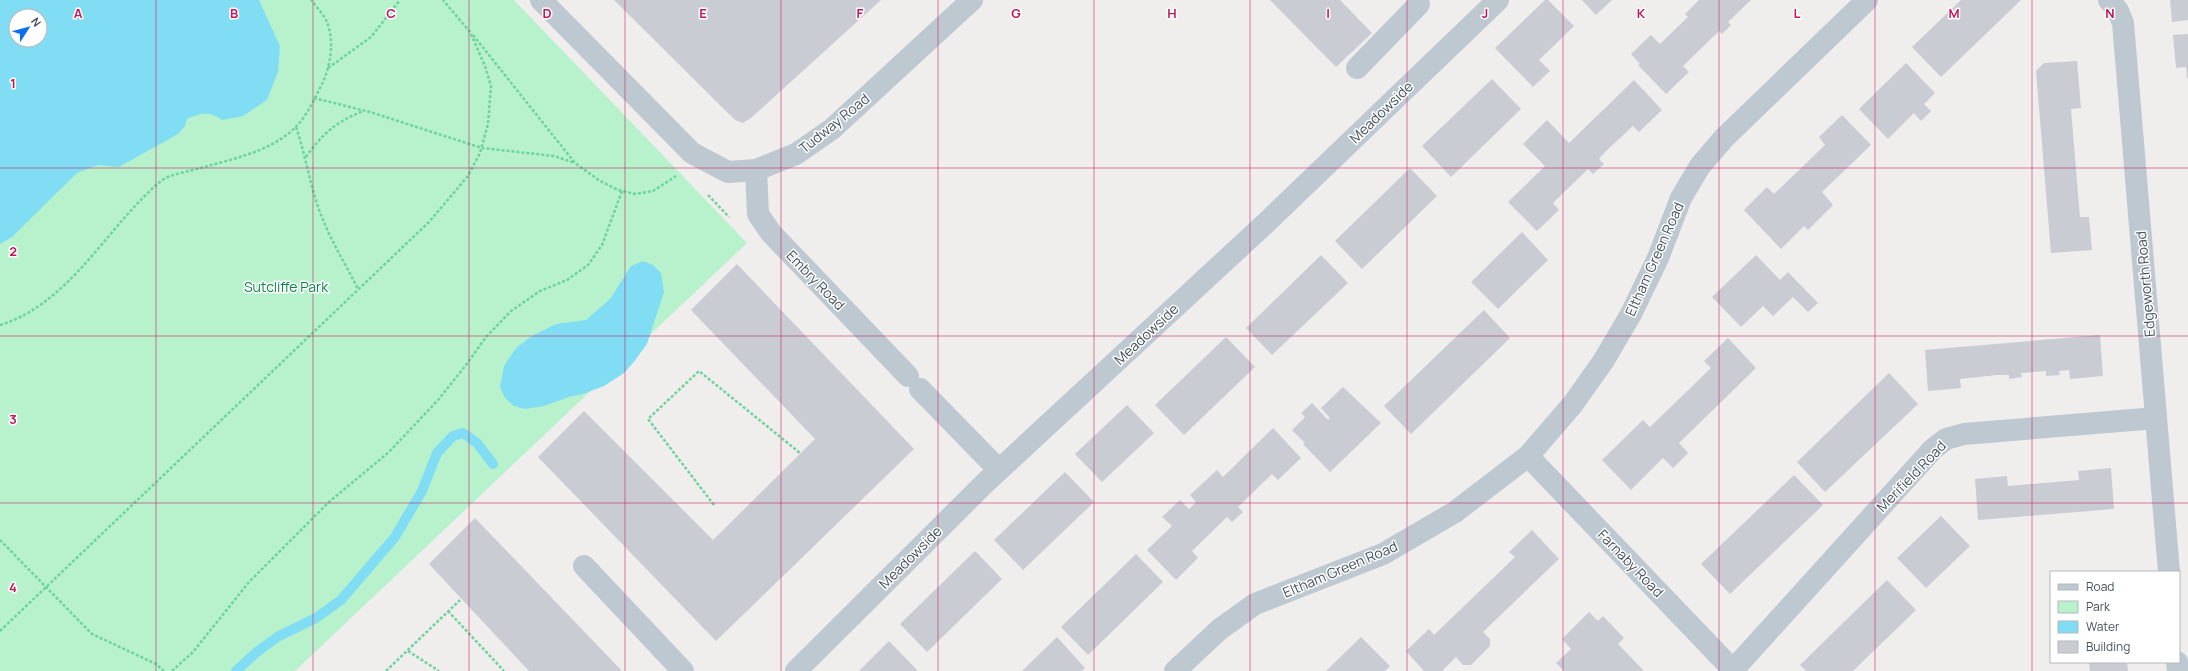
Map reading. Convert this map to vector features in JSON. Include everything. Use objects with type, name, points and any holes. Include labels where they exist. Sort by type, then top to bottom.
[{"type":"street","name":"Tudway Road","points":[[541,0],[692,153],[728,172],[756,170],[796,154],[832,129],[972,0]]},
{"type":"street","name":"Meadowside","points":[[796,671],[999,470],[1268,221],[1498,0]]},
{"type":"street","name":"Eltham Green Road","points":[[1175,671],[1220,629],[1255,604],[1383,554],[1456,512],[1528,456],[1573,404],[1623,327],[1658,258],[1681,198],[1700,166],[1724,138],[1867,0]]},
{"type":"street","name":"Edgeworth Road","points":[[2108,0],[2118,10],[2123,23],[2169,571]]},
{"type":"street","points":[[1357,68],[1419,1]]},
{"type":"street","name":"Embry Road","points":[[756,170],[758,214],[771,233],[999,470]]},
{"type":"street","name":"Merifield Road","points":[[1734,671],[1933,449],[1946,439],[1964,434],[2156,418]]},
{"type":"street","name":"Farnaby Road","points":[[1528,456],[1734,671]]},
{"type":"street","points":[[584,566],[683,671]]},
{"type":"path","points":[[0,325],[42,303],[75,273],[162,180],[265,148],[283,138],[296,127],[306,114],[327,69],[331,45],[330,33],[326,19],[311,0]]},
{"type":"path","points":[[327,69],[371,37],[400,0]]},
{"type":"path","points":[[443,0],[576,163],[600,180],[622,191],[635,194],[653,191],[667,183]]},
{"type":"path","points":[[0,631],[429,222],[468,176],[482,148],[488,124],[491,86],[485,66],[470,32]]},
{"type":"path","points":[[314,98],[364,111],[482,148],[554,156],[576,163]]},
{"type":"path","points":[[306,157],[322,135],[344,119],[364,111]]},
{"type":"path","points":[[296,127],[306,157],[315,198],[321,217],[358,289]]},
{"type":"path","points":[[172,671],[193,652],[249,582],[329,502],[389,452],[438,400],[486,337],[511,312],[540,291],[567,280],[588,265],[602,246],[622,191]]},
{"type":"path","points":[[714,506],[648,420],[699,372],[800,453]]},
{"type":"path","points":[[0,540],[92,634],[156,664],[164,671]]},
{"type":"path","points":[[386,671],[460,600]]},
{"type":"path","points":[[448,611],[503,671]]},
{"type":"path","points":[[408,650],[439,671]]},
{"type":"green space","name":"Sutcliffe Park","points":[[0,0],[514,0],[747,243],[295,671],[0,671]]},
{"type":"water","points":[[0,0],[259,0],[280,46],[278,72],[267,100],[243,116],[222,120],[209,114],[201,114],[192,117],[187,119],[185,126],[178,134],[119,167],[98,165],[77,173],[12,237],[0,244]]},
{"type":"water","points":[[643,261],[653,265],[661,273],[664,292],[647,344],[624,373],[604,386],[544,406],[525,409],[514,406],[505,398],[500,387],[504,366],[516,348],[532,336],[556,324],[586,320],[610,299],[631,266]]},
{"type":"building","points":[[614,0],[881,0],[751,118],[743,123],[735,120]]},
{"type":"building","points":[[1270,0],[1340,0],[1372,33],[1336,67]]},
{"type":"building","points":[[1545,0],[1548,0],[1574,26],[1539,60],[1550,71],[1533,87],[1495,48]]},
{"type":"building","points":[[1582,0],[1612,0],[1596,15]]},
{"type":"building","points":[[1699,0],[1751,0],[1728,22],[1731,25],[1722,34],[1719,31],[1683,66],[1689,72],[1666,94],[1638,65],[1640,64],[1631,54],[1651,35],[1660,44],[1688,17],[1685,14]]},
{"type":"building","points":[[1961,0],[2021,0],[1941,77],[1912,47]]},
{"type":"building","points":[[2170,0],[2188,0],[2188,20],[2172,22]]},
{"type":"building","points":[[2188,34],[2187,78],[2186,67],[2176,68],[2173,35]]},
{"type":"building","points":[[2077,61],[2081,108],[2071,109],[2080,217],[2089,217],[2092,250],[2051,253],[2036,71],[2044,63]]},
{"type":"building","points":[[1906,63],[1935,93],[1924,104],[1931,111],[1921,121],[1914,113],[1888,139],[1859,109]]},
{"type":"building","points":[[1492,79],[1521,109],[1451,177],[1422,146]]},
{"type":"building","points":[[1634,80],[1662,110],[1639,132],[1633,126],[1606,151],[1599,159],[1604,164],[1593,174],[1588,169],[1553,203],[1559,210],[1537,231],[1508,202],[1545,166],[1523,144],[1547,120],[1569,143]]},
{"type":"building","points":[[1842,115],[1871,145],[1822,192],[1833,205],[1808,230],[1804,226],[1781,249],[1744,210],[1767,187],[1774,194],[1825,145],[1819,137]]},
{"type":"building","points":[[1410,168],[1437,196],[1362,269],[1335,241]]},
{"type":"building","points":[[1522,232],[1548,260],[1498,309],[1471,282]]},
{"type":"building","points":[[1321,255],[1348,283],[1272,355],[1246,328]]},
{"type":"building","points":[[1756,255],[1780,280],[1788,272],[1818,303],[1808,312],[1793,297],[1773,316],[1763,306],[1741,327],[1712,297]]},
{"type":"building","points":[[737,264],[914,449],[716,641],[538,457],[584,411],[713,540],[815,439],[691,310]]},
{"type":"building","points":[[1484,310],[1510,338],[1411,434],[1384,406]]},
{"type":"building","points":[[2100,335],[2103,376],[2070,379],[2069,370],[2059,371],[2060,375],[2046,376],[2046,371],[2021,373],[2022,377],[2009,379],[2009,375],[1997,375],[1960,379],[1961,388],[1928,391],[1925,350]]},
{"type":"building","points":[[1226,337],[1255,367],[1184,435],[1155,405]]},
{"type":"building","points":[[1728,338],[1756,368],[1679,443],[1688,453],[1673,468],[1663,458],[1631,490],[1602,460],[1643,420],[1650,427],[1711,368],[1704,361]]},
{"type":"building","points":[[1889,373],[1918,404],[1825,492],[1797,462]]},
{"type":"building","points":[[1343,387],[1381,423],[1330,472],[1303,444],[1305,443],[1292,430],[1305,417],[1301,413],[1312,403],[1328,420],[1330,418],[1321,408]]},
{"type":"building","points":[[1127,405],[1154,433],[1102,482],[1075,454]]},
{"type":"building","points":[[1273,428],[1301,458],[1278,480],[1272,474],[1238,507],[1243,512],[1232,522],[1227,517],[1192,551],[1198,558],[1176,580],[1147,550],[1172,526],[1162,517],[1180,500],[1189,509],[1196,502],[1190,495],[1217,470],[1223,477]]},
{"type":"building","points":[[2111,468],[2114,509],[1978,520],[1975,479],[2007,476],[2008,486],[2079,480],[2078,471]]},
{"type":"building","points":[[1065,472],[1094,502],[1023,570],[994,540]]},
{"type":"building","points":[[1794,475],[1823,505],[1730,594],[1701,564]]},
{"type":"building","points":[[1941,516],[1970,546],[1926,588],[1897,558]]},
{"type":"building","points":[[475,518],[622,671],[529,671],[429,564]]},
{"type":"building","points":[[1532,530],[1559,559],[1483,632],[1490,639],[1490,646],[1471,665],[1463,665],[1456,657],[1442,671],[1424,671],[1406,651],[1429,629],[1434,635],[1515,557],[1509,552]]},
{"type":"building","points":[[975,551],[1002,579],[927,652],[900,624]]},
{"type":"building","points":[[1136,554],[1163,582],[1088,655],[1061,627]]},
{"type":"building","points":[[1887,580],[1916,610],[1853,671],[1806,671],[1800,665]]},
{"type":"building","points":[[1589,612],[1598,621],[1603,616],[1624,638],[1618,644],[1644,671],[1564,671],[1556,663],[1571,649],[1562,639]]},
{"type":"building","points":[[1057,637],[1085,668],[1082,671],[1022,671]]},
{"type":"building","points":[[1361,637],[1390,666],[1385,671],[1326,671]]},
{"type":"building","points":[[889,641],[918,671],[859,671]]},
{"type":"building","points":[[2089,663],[2127,663],[2128,671],[2090,671]]},
{"type":"waterway","points":[[236,671],[258,651],[279,636],[316,618],[341,600],[395,537],[422,491],[437,453],[453,436],[463,433],[477,443],[493,464]]}]
